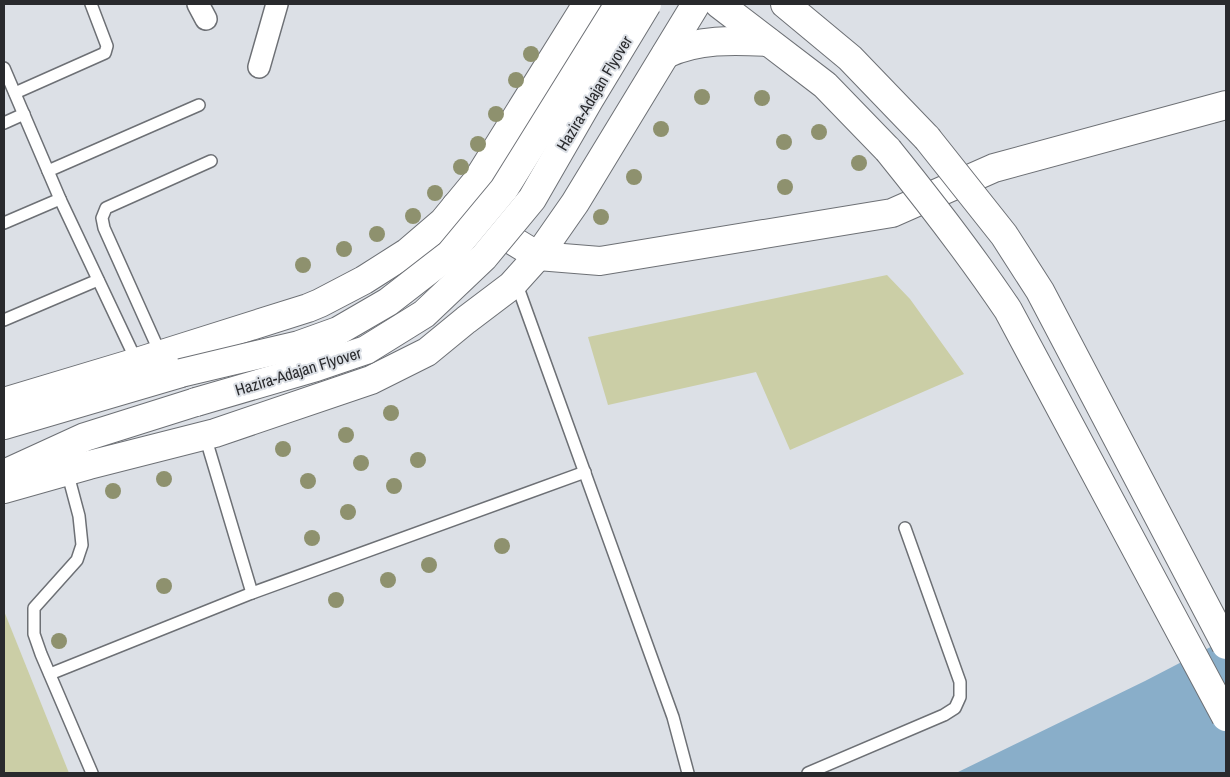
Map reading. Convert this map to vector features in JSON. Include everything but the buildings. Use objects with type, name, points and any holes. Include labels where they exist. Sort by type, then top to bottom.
[{"type":"main road","points":[[4,402],[320,303],[364,280],[408,252],[443,222],[476,182],[587,4]]},
{"type":"main road","name":"Hazira-Adajan Flyover","points":[[66,407],[181,373],[299,345],[338,331],[388,302],[450,254],[504,189],[619,4]]},
{"type":"main road","name":"Hazira-Adajan Flyover","points":[[85,437],[366,350],[424,314],[484,257],[532,199],[647,4]]},
{"type":"main road","points":[[4,489],[205,436],[371,380],[427,352],[512,286],[538,256],[575,202],[696,4]]},
{"type":"main road","points":[[719,4],[825,85],[888,150],[930,203],[1008,310],[1226,717]]},
{"type":"main road","points":[[786,4],[850,58],[927,138],[1004,235],[1040,291],[1226,645]]},
{"type":"main road","points":[[666,54],[693,44],[716,41],[768,42]]},
{"type":"main road","points":[[456,206],[538,256],[600,261],[892,213],[994,168],[1226,105]]},
{"type":"main road","points":[[4,425],[66,407]]},
{"type":"main road","points":[[4,438],[66,407]]},
{"type":"main road","points":[[4,460],[85,437]]},
{"type":"main road","points":[[4,474],[85,437]]},
{"type":"street","points":[[259,67],[277,4]]},
{"type":"lane","points":[[15,93],[105,53],[107,46],[90,4]]},
{"type":"lane","points":[[4,68],[60,199],[98,280],[149,358]]},
{"type":"lane","points":[[48,171],[199,105]]},
{"type":"lane","points":[[4,123],[24,114]]},
{"type":"lane","points":[[149,358],[102,218],[106,208],[211,161]]},
{"type":"lane","points":[[4,223],[60,199]]},
{"type":"lane","points":[[4,320],[98,280]]},
{"type":"lane","points":[[516,281],[673,717],[688,773]]},
{"type":"lane","points":[[205,436],[252,593]]},
{"type":"lane","points":[[67,471],[79,516],[82,545],[77,560],[34,608],[34,634],[92,773]]},
{"type":"lane","points":[[50,674],[252,593],[585,472]]},
{"type":"lane","points":[[808,773],[944,715],[955,708],[960,697],[960,682],[905,528]]},
{"type":"green space","points":[[887,275],[910,299],[964,374],[790,450],[756,372],[608,405],[588,337]]},
{"type":"green space","points":[[4,611],[69,773],[4,773]]},
{"type":"water","points":[[1226,639],[1226,773],[956,773],[1145,681]]}]
